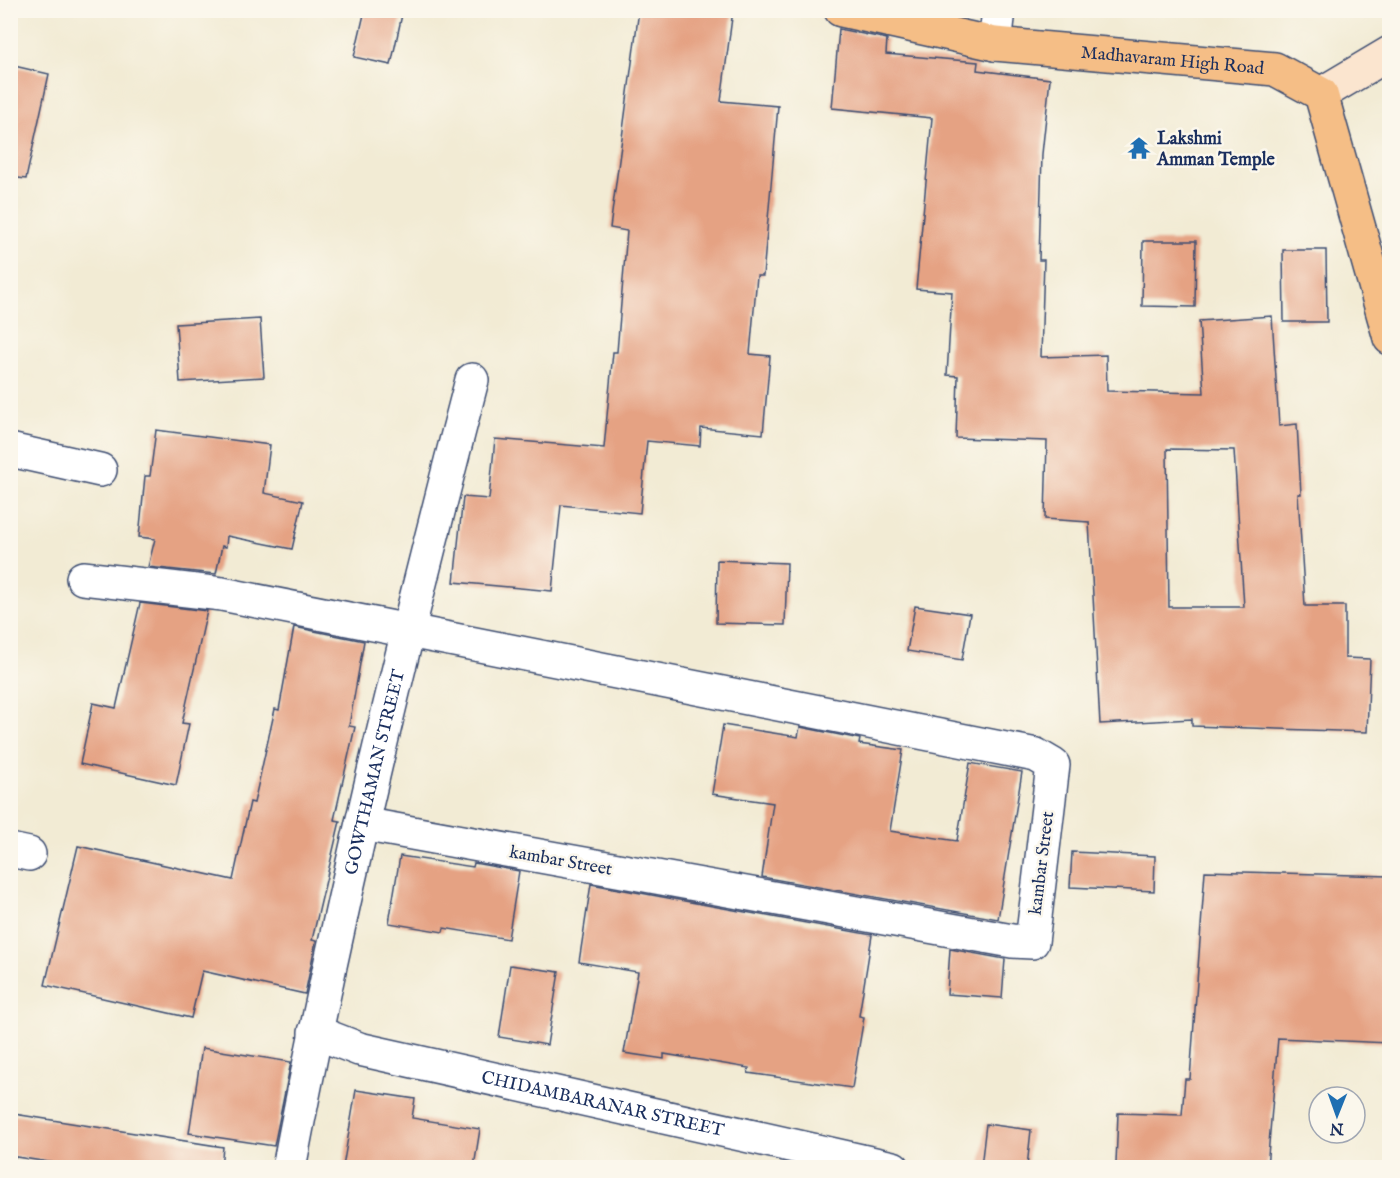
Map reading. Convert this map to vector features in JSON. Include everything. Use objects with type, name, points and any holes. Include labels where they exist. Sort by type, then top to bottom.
[{"type":"main road","name":"Madhavaram High Road","points":[[841,10],[995,44],[1275,69],[1321,94]]},
{"type":"main road","points":[[1321,94],[1389,338]]},
{"type":"street","points":[[995,44],[999,10]]},
{"type":"street","points":[[1321,94],[1389,53]]},
{"type":"street","name":"GOWTHAMAN STREET","points":[[289,1167],[315,1032],[362,824],[407,631],[472,380]]},
{"type":"street","points":[[10,450],[100,470]]},
{"type":"street","points":[[83,578],[222,594],[407,631]]},
{"type":"street","name":"kambar Street","points":[[362,824],[1012,941],[1032,942],[1053,765],[1036,755],[407,631]]},
{"type":"street","name":"CHIDAMBARANAR STREET","points":[[315,1032],[359,1049],[893,1167]]},
{"type":"building","points":[[365,10],[403,10],[391,65],[354,57]]},
{"type":"building","points":[[639,10],[733,10],[721,101],[778,106],[763,276],[757,276],[750,354],[770,356],[763,434],[701,428],[700,446],[647,441],[640,513],[561,505],[552,591],[454,582],[463,497],[489,499],[495,439],[604,448],[613,352],[617,352],[627,231],[610,228]]},
{"type":"building","points":[[839,29],[887,39],[886,54],[978,62],[977,70],[1050,79],[1042,154],[1039,260],[1044,260],[1041,357],[1106,355],[1107,391],[1204,393],[1199,321],[1272,316],[1279,426],[1297,424],[1301,494],[1298,494],[1305,606],[1345,606],[1345,658],[1370,659],[1367,732],[1192,726],[1192,719],[1100,724],[1089,522],[1045,519],[1047,441],[956,438],[958,376],[947,375],[952,292],[916,289],[932,118],[832,108]],"holes":[[[1167,449],[1234,450],[1244,607],[1169,607]]]},
{"type":"building","points":[[10,65],[49,74],[26,179],[10,177]]},
{"type":"building","points":[[1143,241],[1196,241],[1195,307],[1142,306]]},
{"type":"building","points":[[1283,250],[1326,250],[1327,322],[1284,322]]},
{"type":"building","points":[[260,319],[264,377],[180,382],[176,324]]},
{"type":"building","points":[[156,430],[270,445],[264,493],[303,501],[292,549],[227,536],[226,547],[222,546],[216,574],[148,567],[155,539],[139,537],[145,476],[150,476]]},
{"type":"building","points":[[717,560],[787,563],[785,625],[716,623]]},
{"type":"building","points":[[140,603],[207,611],[182,723],[189,724],[176,785],[80,764],[93,703],[116,708]]},
{"type":"building","points":[[915,606],[970,614],[962,660],[907,651]]},
{"type":"building","points":[[294,627],[364,641],[349,726],[355,727],[334,820],[340,821],[312,940],[316,941],[305,994],[202,971],[191,1018],[45,985],[78,846],[233,880],[250,802],[254,803],[275,709],[279,710]]},
{"type":"building","points":[[723,725],[798,737],[800,727],[860,739],[859,744],[903,750],[890,831],[957,841],[970,763],[1022,772],[998,919],[762,877],[773,803],[712,794]]},
{"type":"building","points":[[1072,852],[1155,856],[1154,891],[1070,887]]},
{"type":"building","points":[[400,856],[473,867],[474,863],[519,871],[508,939],[444,928],[443,932],[389,923]]},
{"type":"building","points":[[1205,871],[1389,876],[1389,1043],[1278,1038],[1267,1167],[1116,1164],[1118,1113],[1182,1115],[1185,1079],[1190,1079]]},
{"type":"building","points":[[591,884],[872,935],[859,1016],[864,1017],[852,1088],[748,1073],[749,1068],[664,1054],[664,1059],[624,1053],[638,972],[579,962]]},
{"type":"building","points":[[950,949],[1005,959],[1002,998],[947,994]]},
{"type":"building","points":[[510,965],[559,972],[547,1045],[499,1037]]},
{"type":"building","points":[[202,1048],[291,1062],[274,1146],[189,1133]]},
{"type":"building","points":[[356,1090],[415,1099],[412,1118],[480,1129],[474,1167],[343,1167]]},
{"type":"building","points":[[14,1114],[223,1147],[221,1167],[81,1167],[10,1156]]},
{"type":"building","points":[[986,1124],[1031,1130],[1027,1167],[981,1167]]},
{"type":"place","name":"Lakshmi Amman Temple","points":[[1139,148]]}]
